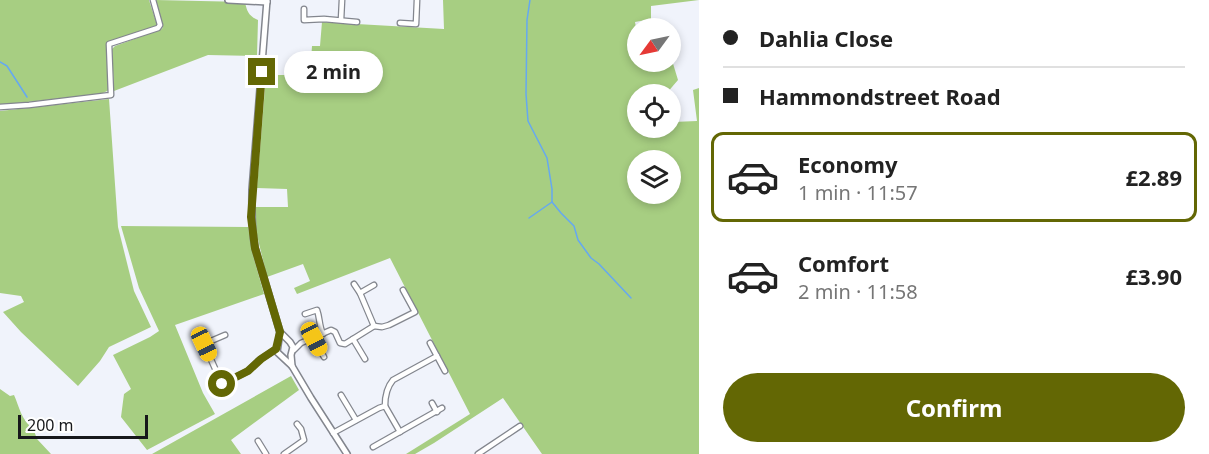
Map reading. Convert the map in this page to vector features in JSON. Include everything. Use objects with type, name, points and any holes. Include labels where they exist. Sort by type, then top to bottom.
[{"type":"street","points":[[0,107],[111,95],[109,44],[158,28],[160,25],[153,0]]},
{"type":"street","points":[[228,0],[267,1],[251,217],[255,248],[280,332],[292,344],[292,366]]},
{"type":"street","points":[[341,20],[342,0]]},
{"type":"street","points":[[400,23],[416,24],[417,0]]},
{"type":"street","points":[[304,9],[304,20],[357,22]]},
{"type":"street","points":[[354,284],[374,326]]},
{"type":"street","points":[[360,293],[374,285]]},
{"type":"street","points":[[403,290],[418,318]]},
{"type":"street","points":[[315,304],[323,334]]},
{"type":"street","points":[[305,314],[317,310]]},
{"type":"street","points":[[268,355],[282,357],[292,353],[301,344],[333,330],[342,344],[374,326],[388,325],[415,312]]},
{"type":"street","points":[[280,332],[278,354],[292,366],[347,454]]},
{"type":"street","points":[[225,334],[203,342],[225,392]]},
{"type":"street","points":[[314,339],[324,357]]},
{"type":"street","points":[[353,339],[365,359]]},
{"type":"street","points":[[222,384],[245,373],[268,355],[281,341],[301,344]]},
{"type":"street","points":[[430,343],[446,371]]},
{"type":"street","points":[[400,432],[386,406],[389,386],[393,380],[437,356]]},
{"type":"street","points":[[341,395],[356,420]]},
{"type":"street","points":[[432,403],[437,412]]},
{"type":"street","points":[[333,433],[386,406]]},
{"type":"street","points":[[373,447],[442,408]]},
{"type":"street","points":[[287,453],[307,442],[297,424]]},
{"type":"street","points":[[478,454],[520,426]]},
{"type":"street","points":[[258,441],[266,454]]},
{"type":"street","points":[[487,448],[491,454]]},
{"type":"green space","points":[[0,0],[149,0],[157,25],[106,43],[109,90],[101,94],[0,105]]},
{"type":"green space","points":[[156,0],[245,2],[249,13],[258,20],[257,56],[208,55],[114,91],[112,49],[162,29]]},
{"type":"green space","points":[[443,0],[699,0],[651,6],[651,18],[627,18],[627,72],[676,72],[678,80],[675,84],[627,84],[627,138],[681,138],[681,122],[697,121],[693,90],[699,88],[699,454],[542,454],[503,398],[415,454],[406,454],[470,414],[390,258],[297,294],[294,288],[310,281],[303,264],[267,277],[256,231],[255,207],[288,207],[287,189],[257,188],[266,75],[310,75],[312,46],[320,46],[322,22],[444,29]]},
{"type":"green space","points":[[109,99],[118,227],[134,291],[151,327],[109,347],[78,386],[3,312],[24,302],[21,296],[0,293],[0,111]]},
{"type":"green space","points":[[121,226],[248,227],[264,294],[175,325],[203,393],[215,414],[147,450],[121,417],[124,394],[131,389],[113,355],[159,331],[139,288]]},
{"type":"green space","points":[[291,376],[299,390],[231,440],[241,454],[152,454]]},
{"type":"green space","points":[[0,389],[10,396],[14,395],[23,418],[33,428],[37,439],[51,454],[0,454]]},
{"type":"waterway","points":[[530,0],[527,20],[528,121],[547,158],[552,202]]},
{"type":"waterway","points":[[0,62],[7,66],[27,97]]},
{"type":"waterway","points":[[529,218],[552,202],[574,226],[578,240],[591,258],[631,298]]},
{"type":"route","points":[[222,384],[248,371],[276,349],[279,343],[280,332],[252,234],[252,190],[262,72]]}]
